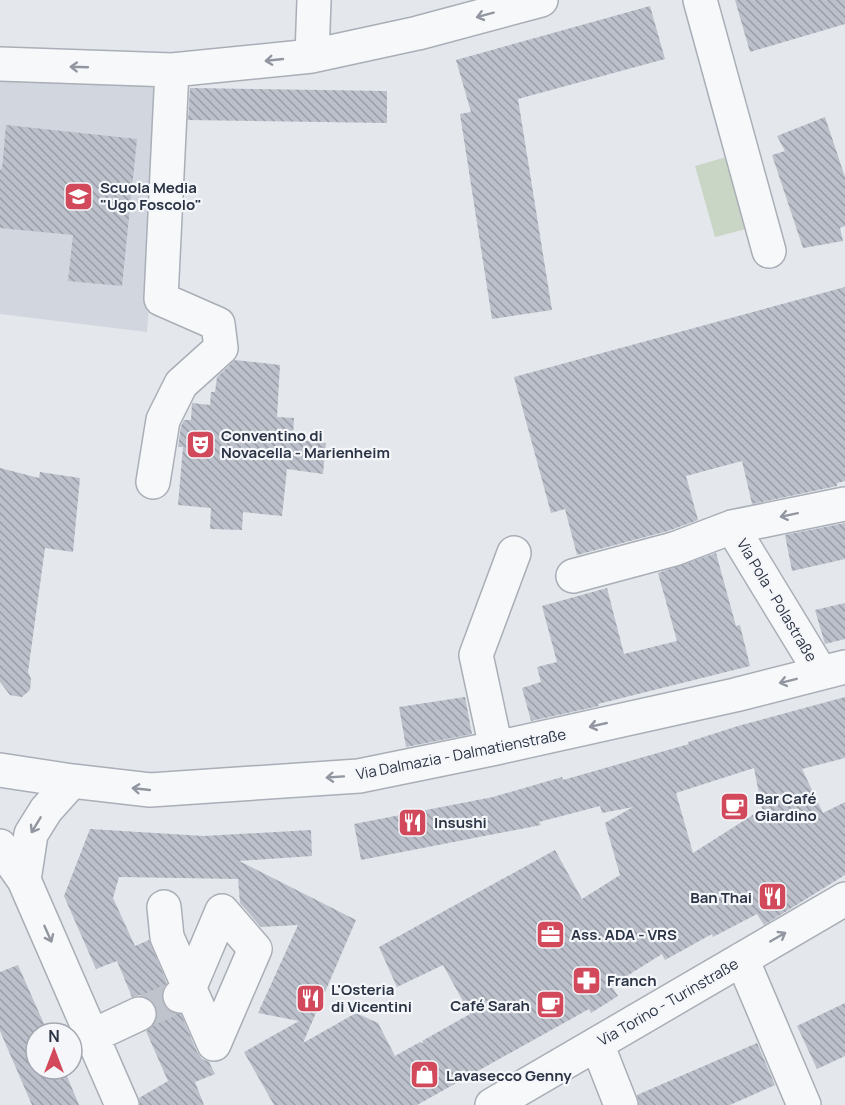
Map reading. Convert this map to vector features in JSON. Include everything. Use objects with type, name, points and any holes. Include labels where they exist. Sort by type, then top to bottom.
[{"type":"street","points":[[312,56],[314,0]]},
{"type":"street","points":[[0,64],[172,70],[312,56],[418,33],[541,0]]},
{"type":"street","points":[[700,0],[769,251]]},
{"type":"street","points":[[153,482],[163,420],[181,384],[221,348],[218,324],[161,299],[172,70]]},
{"type":"street","name":"Via Pola - Polastraße","points":[[573,576],[674,549],[732,527],[845,504]]},
{"type":"street","name":"Via Pola - Polastraße","points":[[732,527],[833,670]]},
{"type":"street","points":[[496,748],[476,655],[514,553]]},
{"type":"street","name":"Via Dalmazia - Dalmatienstraße","points":[[0,770],[150,790],[359,776],[735,695],[833,670]]},
{"type":"street","points":[[24,880],[31,834],[45,810],[72,781]]},
{"type":"street","points":[[0,846],[24,880],[122,1105]]},
{"type":"street","name":"Via Torino - Turinstraße","points":[[492,1105],[742,958],[844,901]]},
{"type":"street","points":[[164,907],[167,937],[185,992]]},
{"type":"street","points":[[742,958],[804,1105]]},
{"type":"street","points":[[92,1036],[139,1014]]},
{"type":"street","points":[[597,1044],[621,1105]]},
{"type":"shaded area","name":"Scuola Media \"Ugo Foscolo\"","points":[[0,78],[167,78],[147,332],[0,314]]},
{"type":"green space","points":[[730,156],[750,228],[715,237],[695,166]]},
{"type":"building","points":[[735,0],[845,0],[845,24],[750,52]]},
{"type":"building","points":[[650,6],[665,59],[518,99],[552,310],[492,319],[460,114],[471,112],[456,60]]},
{"type":"building","points":[[190,88],[387,91],[387,123],[188,120]]},
{"type":"building","points":[[825,117],[845,177],[845,226],[840,228],[843,241],[803,248],[772,155],[785,151],[777,136]]},
{"type":"building","points":[[6,125],[137,139],[122,286],[68,281],[73,235],[0,228],[0,169],[2,169]]},
{"type":"building","points":[[845,287],[845,481],[837,483],[837,486],[752,504],[742,461],[686,476],[698,520],[668,531],[577,555],[565,509],[551,513],[514,377]]},
{"type":"building","name":"Conventino di Novacella - Marienheim","points":[[235,360],[280,365],[277,417],[294,418],[293,439],[326,443],[323,474],[287,469],[282,516],[243,512],[242,530],[210,529],[211,508],[178,505],[183,447],[178,447],[181,426],[184,420],[191,420],[192,403],[210,405],[211,392],[215,392],[217,377]]},
{"type":"building","points":[[0,468],[39,478],[40,472],[80,478],[73,552],[45,548],[28,672],[31,679],[30,690],[22,697],[10,695],[0,682]]},
{"type":"building","points":[[845,523],[845,559],[792,571],[785,535]]},
{"type":"building","points":[[716,553],[736,626],[740,625],[750,666],[598,704],[599,706],[531,721],[522,688],[541,682],[537,667],[557,662],[542,606],[607,588],[624,654],[677,641],[658,573]]},
{"type":"building","points":[[845,603],[845,639],[825,644],[815,610]]},
{"type":"building","points":[[465,697],[472,734],[406,747],[399,707]]},
{"type":"building","points":[[845,697],[845,758],[802,769],[823,813],[845,802],[845,875],[764,925],[757,914],[713,937],[712,934],[665,960],[662,954],[611,986],[618,996],[591,1013],[589,1009],[417,1105],[274,1105],[244,1052],[299,1021],[258,1013],[298,925],[261,927],[240,903],[238,879],[119,877],[113,898],[135,946],[149,940],[167,983],[162,990],[161,998],[165,1007],[172,1013],[181,1014],[197,1052],[202,1059],[209,1062],[215,1074],[195,1082],[204,1105],[140,1105],[139,1098],[168,1081],[146,1031],[155,1024],[158,1016],[156,1007],[149,998],[140,995],[132,997],[117,961],[96,969],[64,896],[90,829],[204,836],[311,830],[312,856],[239,861],[356,920],[303,1043],[356,1013],[378,1023],[395,1056],[420,1042],[424,1044],[422,1041],[470,1014],[443,965],[397,987],[379,947],[555,850],[582,899],[620,875],[605,823],[633,807],[602,813],[600,806],[539,822],[541,825],[361,860],[354,824],[493,797],[562,777],[563,780],[689,744],[688,742]],"holes":[[[754,768],[762,809],[693,853],[676,793]]]},
{"type":"building","points":[[18,965],[43,1021],[24,1021],[24,1081],[69,1081],[79,1105],[32,1105],[0,1031],[0,972]]},
{"type":"building","points":[[845,1003],[845,1056],[817,1069],[797,1026]]},
{"type":"building","points":[[757,1043],[775,1085],[730,1105],[639,1105],[637,1095]]},
{"type":"tunnel","points":[[139,1014],[180,996]]},
{"type":"place","name":"Scuola Media \"Ugo Foscolo\"","points":[[79,196]]},
{"type":"place","name":"Conventino di Novacella - Marienheim","points":[[200,444]]},
{"type":"place","name":"Bar Café Giardino","points":[[734,807]]},
{"type":"place","name":"Insushi","points":[[413,822]]},
{"type":"place","name":"Ban Thai","points":[[773,897]]},
{"type":"place","name":"Ass. ADA - VRS","points":[[550,934]]},
{"type":"place","name":"Franch","points":[[586,980]]},
{"type":"place","name":"L'Osteria di Vicentini","points":[[310,998]]},
{"type":"place","name":"Café Sarah","points":[[551,1005]]},
{"type":"place","name":"Lavasecco Genny","points":[[425,1075]]}]
